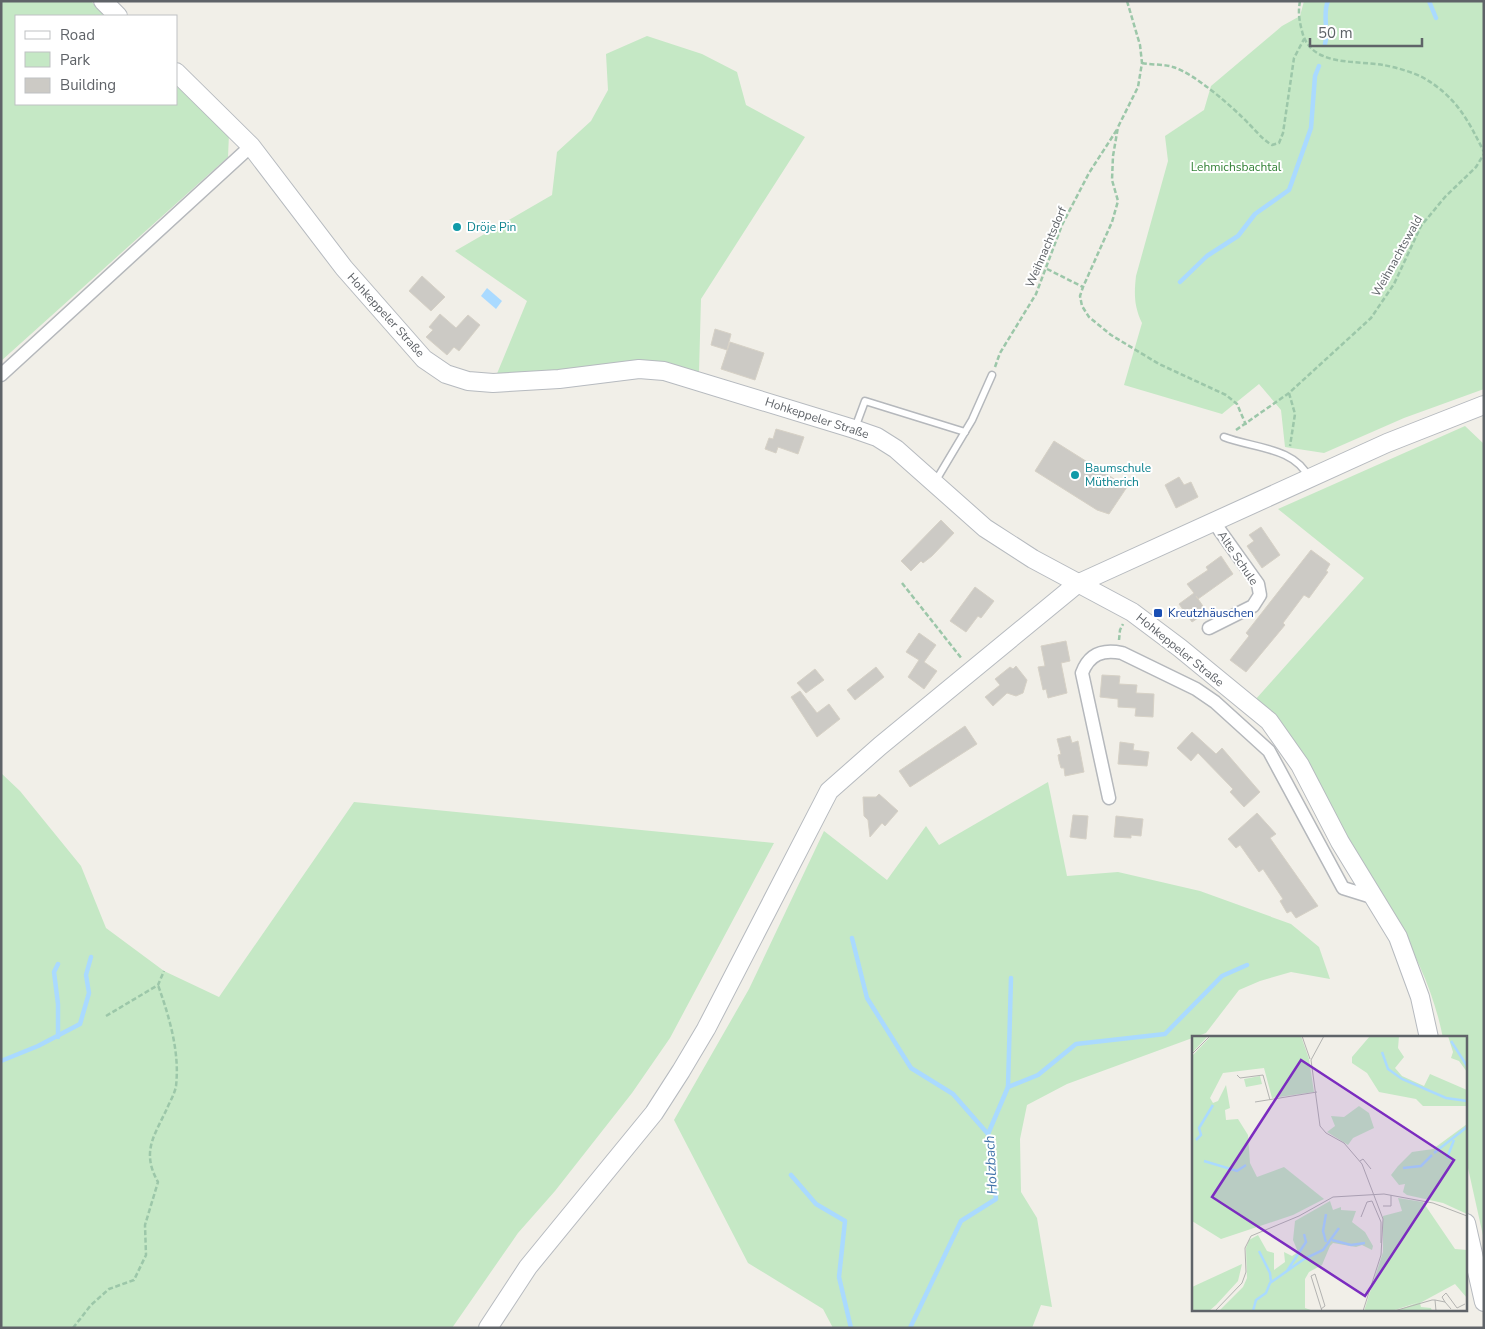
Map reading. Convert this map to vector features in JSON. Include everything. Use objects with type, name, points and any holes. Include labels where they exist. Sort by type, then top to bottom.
[{"type":"street","points":[[103,1],[117,15]]},
{"type":"street","name":"Hohkeppeler Straße","points":[[178,74],[251,146],[344,268],[424,358],[446,374],[468,381],[494,383],[559,379],[639,369],[664,371],[877,437],[896,449],[985,528],[1033,559],[1132,612],[1180,648],[1269,722],[1300,765],[1340,842],[1375,898],[1406,954],[1420,997],[1428,1036]]},
{"type":"street","points":[[1,375],[251,146]]},
{"type":"street","points":[[488,1328],[528,1267],[654,1113],[681,1071],[710,1021],[829,791],[971,670],[1077,584],[1387,443],[1484,405]]},
{"type":"street","name":"Alte Schule","points":[[1209,628],[1253,606],[1260,595],[1258,584],[1212,521]]},
{"type":"street","points":[[1109,798],[1082,673],[1088,661],[1098,653],[1111,650],[1196,689],[1216,702],[1269,751],[1343,888],[1375,898]]},
{"type":"street","points":[[1468,1231],[1484,1302]]},
{"type":"lane","points":[[935,482],[965,432],[986,392],[992,375]]},
{"type":"lane","points":[[854,429],[865,401],[965,432]]},
{"type":"lane","points":[[1224,437],[1244,445],[1266,446],[1305,468],[1310,478]]},
{"type":"path","points":[[1127,1],[1140,45],[1142,63],[1138,87],[1118,127],[1113,156],[1112,180],[1118,201],[1112,222],[1083,286],[1080,296],[1082,306],[1089,317],[1111,336],[1138,353],[1226,395],[1237,404],[1246,425]]},
{"type":"path","points":[[1300,1],[1298,13],[1304,39],[1316,53],[1339,62],[1384,65],[1422,77],[1444,92],[1467,116],[1484,153]]},
{"type":"path","points":[[1142,63],[1173,67],[1195,80],[1222,99],[1250,125],[1261,139],[1272,145],[1279,143],[1283,134],[1294,58],[1304,39]]},
{"type":"path","name":"Weihnachtsdorf","points":[[992,375],[1000,353],[1036,294],[1062,225],[1089,173],[1118,127]]},
{"type":"path","name":"Weihnachtswald","points":[[1224,437],[1246,425],[1289,393],[1371,318],[1394,284],[1421,226],[1445,197],[1476,167],[1484,153]]},
{"type":"path","points":[[1047,269],[1083,286]]},
{"type":"path","points":[[1288,457],[1295,414],[1289,393]]},
{"type":"path","points":[[902,583],[971,670]]},
{"type":"path","points":[[1117,652],[1120,630],[1124,623]]},
{"type":"path","points":[[106,1016],[158,984],[164,971]]},
{"type":"path","points":[[73,1328],[91,1305],[109,1289],[134,1280],[146,1255],[144,1225],[158,1182],[151,1170],[148,1150],[176,1089],[177,1077],[172,1037],[158,984]]},
{"type":"green space","points":[[1,1],[91,1],[104,15],[15,15],[15,105],[178,105],[178,87],[229,134],[228,157],[1,361]]},
{"type":"green space","name":"Lehmichsbachtal","points":[[1304,1],[1484,1],[1484,389],[1404,418],[1324,453],[1285,447],[1281,410],[1259,384],[1222,414],[1124,385],[1142,323],[1135,300],[1136,276],[1168,161],[1165,136],[1204,110],[1211,86],[1282,26],[1300,16]]},
{"type":"green space","points":[[647,36],[702,54],[737,72],[746,105],[805,137],[701,299],[699,372],[646,362],[553,373],[496,376],[527,301],[455,251],[552,195],[557,152],[591,121],[608,90],[606,54]]},
{"type":"green space","points":[[1465,426],[1484,444],[1484,1240],[1468,1168],[1468,1036],[1443,1036],[1436,1008],[1426,980],[1400,927],[1290,735],[1255,700],[1364,578],[1278,509]]},
{"type":"green space","points":[[1,773],[20,791],[81,866],[106,928],[164,971],[219,997],[354,802],[774,843],[670,1038],[632,1093],[555,1191],[518,1233],[452,1328],[1,1328]]},
{"type":"green space","points":[[1048,782],[1067,876],[1118,872],[1200,891],[1291,924],[1319,947],[1330,979],[1291,972],[1260,981],[1239,990],[1206,1033],[1192,1036],[1192,1038],[1067,1084],[1027,1105],[1020,1139],[1021,1192],[1037,1218],[1052,1307],[1041,1305],[1032,1328],[833,1328],[823,1309],[748,1263],[674,1120],[749,989],[824,831],[887,880],[926,826],[939,845]]},
{"type":"water","points":[[487,288],[502,301],[496,309],[481,296]]},
{"type":"building","points":[[422,276],[445,297],[431,311],[409,291]]},
{"type":"building","points":[[440,314],[456,328],[468,315],[480,325],[459,351],[454,347],[447,355],[426,337],[433,330],[429,327]]},
{"type":"building","points":[[715,329],[731,334],[727,350],[711,345]]},
{"type":"building","points":[[730,342],[764,353],[755,380],[721,369]]},
{"type":"building","points":[[776,429],[804,437],[798,454],[778,447],[776,453],[765,449],[769,438],[773,439]]},
{"type":"building","name":"Baumschule Mütherich","points":[[1054,441],[1127,487],[1109,514],[1097,510],[1035,471]]},
{"type":"building","points":[[1179,477],[1184,485],[1191,482],[1198,497],[1176,508],[1165,485]]},
{"type":"building","points":[[941,520],[954,533],[932,556],[923,563],[921,561],[911,571],[901,561]]},
{"type":"building","points":[[1261,527],[1280,555],[1262,568],[1247,546],[1254,541],[1249,535]]},
{"type":"building","points":[[1311,550],[1330,564],[1326,571],[1328,572],[1309,598],[1304,595],[1283,623],[1285,625],[1246,672],[1230,660],[1249,636],[1246,633]]},
{"type":"building","points":[[1221,556],[1233,574],[1198,599],[1207,612],[1192,622],[1179,604],[1194,593],[1187,584],[1208,570],[1206,567]]},
{"type":"building","points":[[975,587],[994,601],[981,618],[978,616],[966,632],[950,621]]},
{"type":"building","points":[[919,633],[936,645],[924,662],[937,671],[924,689],[908,677],[919,660],[906,652]]},
{"type":"building","points":[[1066,641],[1070,661],[1061,663],[1067,693],[1048,698],[1046,689],[1043,690],[1038,667],[1045,666],[1041,646]]},
{"type":"building","points":[[1016,666],[1027,680],[1023,693],[1016,696],[1007,693],[993,706],[985,697],[1000,685],[995,679],[1010,667],[1013,669]]},
{"type":"building","points":[[876,667],[884,677],[855,700],[847,690]]},
{"type":"building","points":[[815,669],[824,680],[806,693],[797,683]]},
{"type":"building","points":[[1102,675],[1120,676],[1119,684],[1137,685],[1136,693],[1154,694],[1153,717],[1135,716],[1136,708],[1118,707],[1118,699],[1100,697]]},
{"type":"building","points":[[800,691],[817,713],[829,704],[840,719],[817,737],[791,697]]},
{"type":"building","points":[[965,726],[977,744],[910,787],[899,771]]},
{"type":"building","points":[[1192,732],[1216,754],[1222,748],[1260,792],[1244,807],[1230,792],[1233,789],[1198,753],[1191,761],[1177,748]]},
{"type":"building","points":[[1070,736],[1072,743],[1078,741],[1084,772],[1065,776],[1064,768],[1061,768],[1059,761],[1058,755],[1061,754],[1057,739]]},
{"type":"building","points":[[1120,742],[1134,744],[1133,750],[1149,752],[1147,766],[1118,764]]},
{"type":"building","points":[[879,794],[898,811],[885,826],[882,823],[870,837],[868,820],[864,816],[863,797],[876,797]]},
{"type":"building","points":[[1257,813],[1276,834],[1270,838],[1318,906],[1296,918],[1291,911],[1287,913],[1280,901],[1283,899],[1263,869],[1259,872],[1240,845],[1236,848],[1228,839]]},
{"type":"building","points":[[1073,815],[1088,816],[1086,839],[1070,837]]},
{"type":"building","points":[[1116,816],[1143,819],[1141,836],[1131,835],[1131,838],[1114,837]]},
{"type":"waterway","points":[[1325,44],[1326,6],[1328,1]]},
{"type":"waterway","points":[[1429,1],[1436,18]]},
{"type":"waterway","points":[[1180,282],[1207,256],[1238,236],[1255,214],[1289,190],[1311,128],[1315,76],[1319,66]]},
{"type":"waterway","points":[[852,938],[867,998],[911,1068],[953,1094],[988,1134]]},
{"type":"waterway","points":[[1,1061],[38,1046],[80,1024],[89,993],[86,975],[91,957]]},
{"type":"waterway","points":[[58,964],[54,972],[58,1004],[58,1037]]},
{"type":"waterway","points":[[1008,1087],[1038,1075],[1076,1044],[1165,1034],[1222,976],[1247,965]]},
{"type":"waterway","name":"Holzbach","points":[[910,1328],[961,1221],[996,1199],[988,1134],[1008,1087],[1011,978]]},
{"type":"waterway","points":[[791,1175],[816,1204],[845,1221],[839,1277],[851,1328]]},
{"type":"place","name":"Dröje Pin","points":[[457,227]]},
{"type":"place","name":"Baumschule Mütherich","points":[[1075,475]]},
{"type":"place","name":"Kreutzhäuschen","points":[[1158,613]]}]
